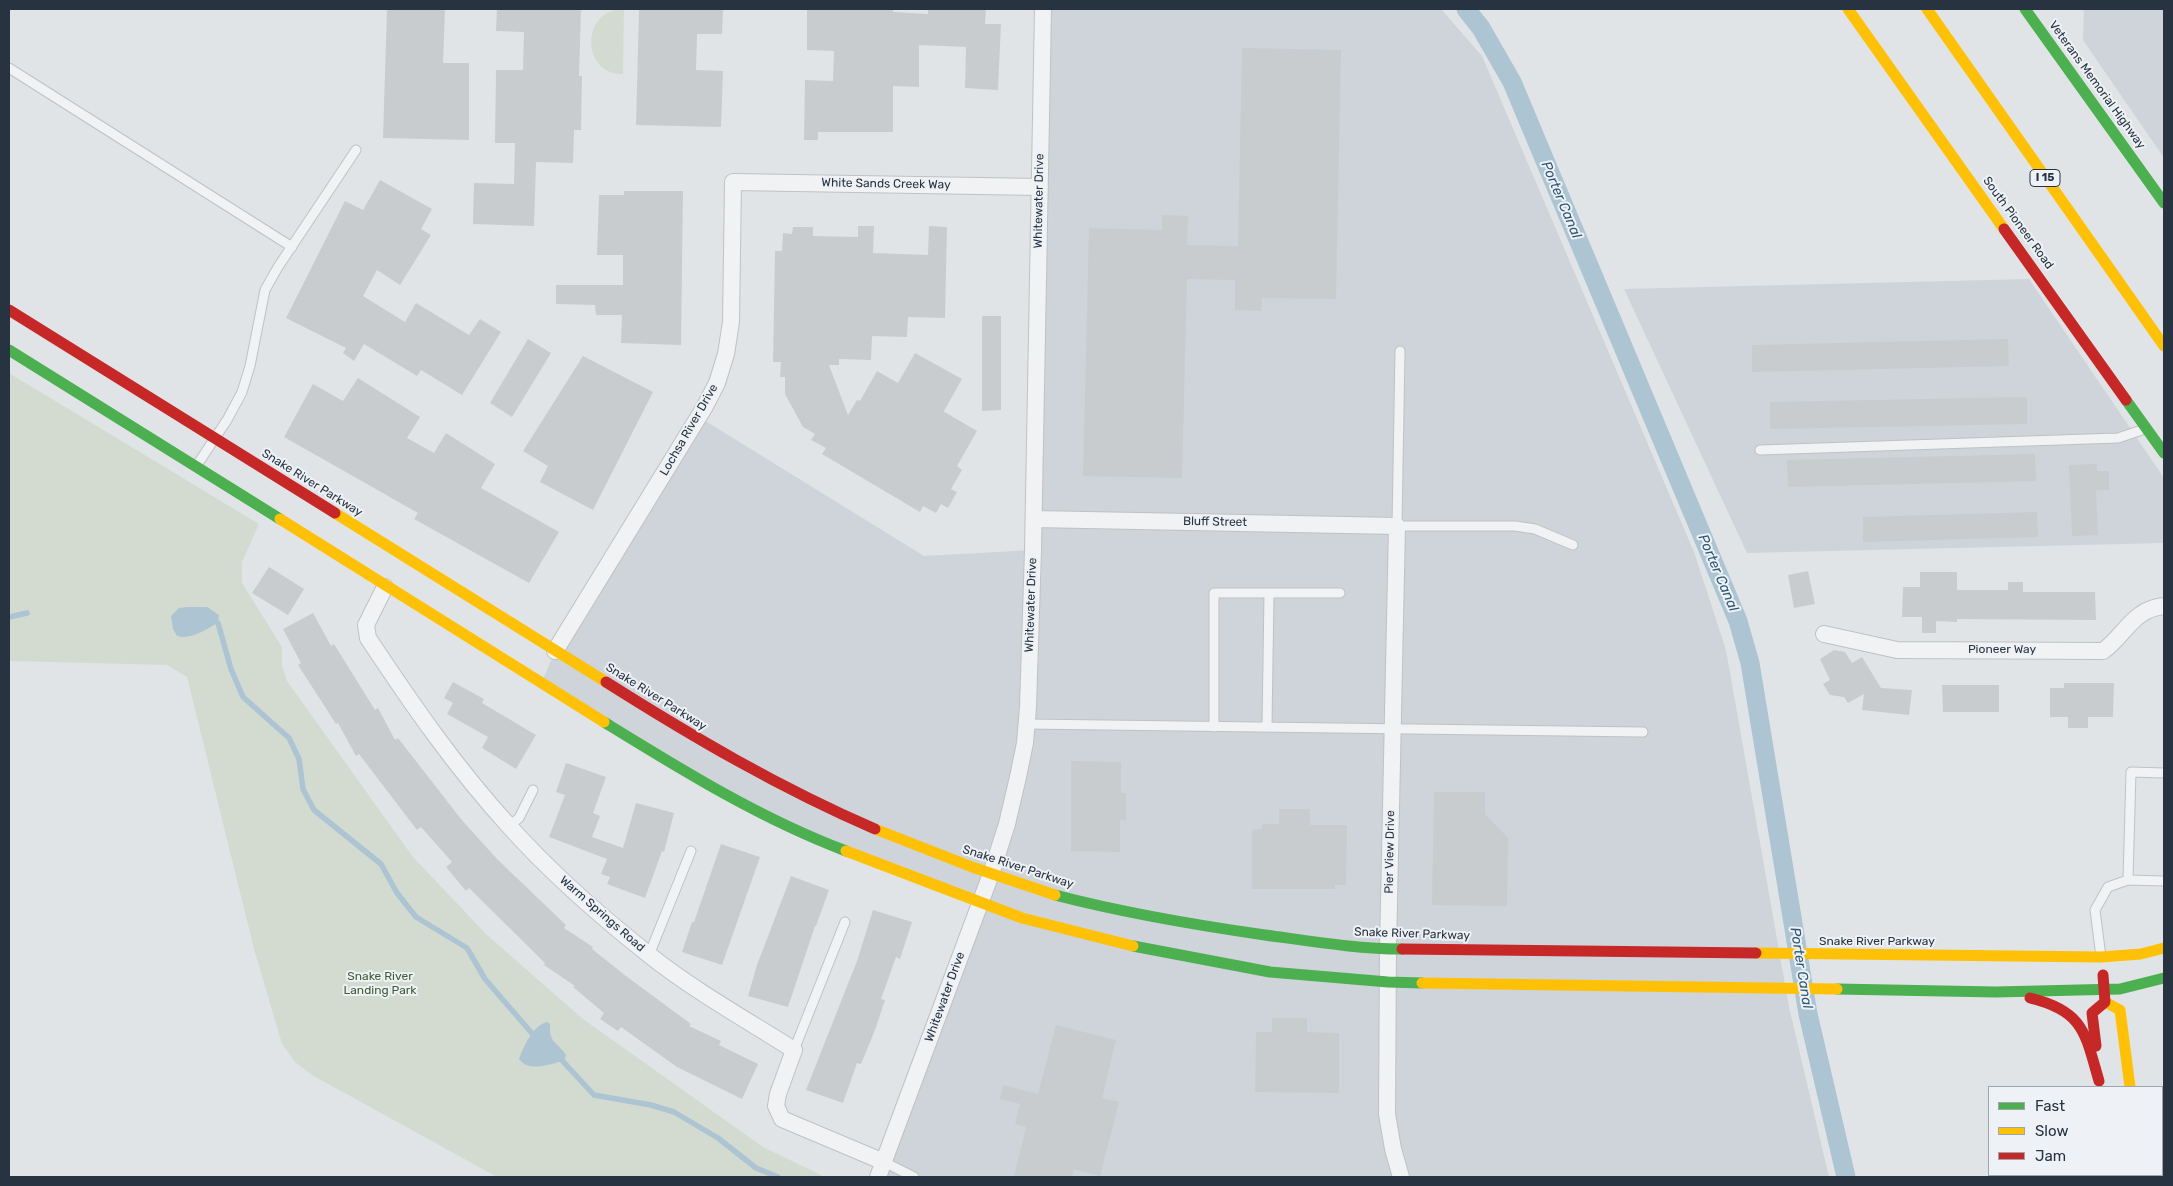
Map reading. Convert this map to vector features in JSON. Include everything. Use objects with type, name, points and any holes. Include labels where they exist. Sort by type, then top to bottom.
[{"type":"main road","name":"South Pioneer Road","points":[[1848,9],[2164,453]]},
{"type":"main road","name":"I 15","points":[[1927,9],[2164,346]]},
{"type":"main road","name":"Veterans Memorial Highway","points":[[2025,9],[2164,203]]},
{"type":"main road","name":"Snake River Parkway","points":[[9,310],[697,739],[798,794],[864,824],[991,874],[1032,888],[1126,911],[1290,939],[1388,949],[1778,955],[2101,957],[2141,954],[2164,948]]},
{"type":"main road","points":[[9,350],[686,774],[760,814],[812,838],[1022,918],[1143,949],[1270,972],[1388,982],[1996,992],[2120,989],[2164,978]]},
{"type":"main road","points":[[2101,957],[2105,1002]]},
{"type":"main road","points":[[1996,992],[2051,1003],[2066,1010],[2082,1028],[2099,1084]]},
{"type":"main road","points":[[2099,1084],[2092,1013],[2105,1002]]},
{"type":"main road","points":[[2105,1002],[2120,1010],[2130,1086]]},
{"type":"street","name":"Whitewater Drive","points":[[881,1170],[991,874],[1007,824],[1018,777],[1027,724],[1034,519],[1043,9]]},
{"type":"street","name":"White Sands Creek Way","points":[[733,182],[1040,187]]},
{"type":"street","name":"Lochsa River Drive","points":[[555,651],[704,408],[717,383],[726,354],[731,322],[733,182]]},
{"type":"street","name":"Bluff Street","points":[[1034,519],[1397,526]]},
{"type":"street","name":"Pier View Drive","points":[[1397,526],[1388,949],[1388,1114],[1393,1149],[1401,1177]]},
{"type":"street","name":"Warm Springs Road","points":[[385,587],[366,625],[368,638],[438,739],[509,826],[567,884],[649,955],[692,985],[794,1050]]},
{"type":"street","name":"Pioneer Way","points":[[1824,634],[1897,650],[2103,650],[2114,643],[2139,614],[2155,607],[2164,606]]},
{"type":"street","points":[[794,1050],[776,1106],[782,1119],[881,1170]]},
{"type":"lane","points":[[9,68],[292,247]]},
{"type":"lane","points":[[195,467],[242,392],[250,366],[265,290],[356,150]]},
{"type":"lane","points":[[1400,352],[1397,526],[1515,526],[1535,529],[1573,545]]},
{"type":"lane","points":[[1760,450],[2118,438],[2148,428]]},
{"type":"lane","points":[[1214,727],[1214,593],[1340,593]]},
{"type":"lane","points":[[1267,727],[1270,593]]},
{"type":"lane","points":[[1027,724],[1643,732]]},
{"type":"lane","points":[[2128,880],[2131,772],[2164,773]]},
{"type":"lane","points":[[509,826],[519,818],[533,790]]},
{"type":"lane","points":[[649,955],[691,851]]},
{"type":"lane","points":[[2101,957],[2095,910],[2108,887],[2128,880],[2164,881]]},
{"type":"lane","points":[[794,1050],[845,922]]},
{"type":"lane","points":[[881,1170],[914,1177]]},
{"type":"shaded area","points":[[1044,9],[1441,9],[1482,56],[1694,552],[1726,650],[1789,1007],[1829,1177],[878,1177],[980,902],[760,814],[541,684],[555,651],[699,417],[924,556],[1033,550]]},
{"type":"shaded area","points":[[2084,9],[2164,9],[2164,158],[2083,40]]},
{"type":"shaded area","points":[[2029,279],[2164,478],[2164,543],[1747,553],[1624,289]]},
{"type":"green space","points":[[624,9],[623,74],[609,71],[599,64],[593,54],[591,42],[593,30],[599,19],[610,12]]},
{"type":"green space","name":"Snake River Landing Park","points":[[9,373],[259,524],[242,562],[242,583],[282,647],[282,666],[287,681],[413,857],[486,934],[583,1019],[763,1147],[825,1177],[497,1177],[312,1075],[295,1062],[282,1044],[254,949],[187,677],[167,665],[9,661]]},
{"type":"water","points":[[207,607],[219,615],[218,623],[188,637],[177,636],[173,629],[171,616],[179,608]]},
{"type":"water","points":[[547,1022],[550,1024],[552,1039],[566,1055],[564,1061],[534,1067],[528,1066],[519,1059],[529,1037],[541,1024]]},
{"type":"building","points":[[387,9],[445,9],[443,63],[469,63],[469,140],[383,138]]},
{"type":"building","points":[[497,9],[581,9],[579,76],[582,76],[581,130],[574,130],[573,163],[536,162],[534,226],[473,224],[474,183],[514,184],[515,143],[495,143],[496,70],[523,70],[524,32],[496,31]]},
{"type":"building","points":[[639,9],[723,9],[722,34],[697,34],[696,70],[723,71],[721,127],[636,125]]},
{"type":"building","points":[[807,9],[893,9],[893,12],[928,14],[928,9],[986,9],[985,24],[1001,24],[998,90],[965,88],[966,47],[919,45],[919,87],[893,86],[893,132],[818,132],[818,140],[804,140],[805,80],[833,81],[834,51],[807,50]]},
{"type":"building","points":[[1242,48],[1341,50],[1336,299],[1262,298],[1261,311],[1235,310],[1235,280],[1187,279],[1182,478],[1083,476],[1089,228],[1162,230],[1162,215],[1188,216],[1187,245],[1238,246]]},
{"type":"building","points":[[380,180],[432,209],[421,229],[431,235],[400,285],[377,270],[363,296],[405,322],[416,303],[469,335],[480,319],[501,332],[462,395],[421,370],[417,376],[364,344],[354,361],[343,353],[346,348],[286,318],[345,201],[363,210]]},
{"type":"building","points":[[624,191],[683,191],[681,345],[621,343],[622,315],[596,315],[595,305],[556,304],[556,285],[623,285],[623,255],[597,255],[599,195],[624,195]]},
{"type":"building","points":[[858,226],[874,226],[873,253],[928,255],[929,226],[947,227],[945,318],[908,317],[907,337],[872,336],[871,360],[839,359],[839,365],[829,365],[848,415],[857,400],[860,401],[877,371],[898,383],[915,353],[962,379],[943,411],[977,431],[957,466],[962,470],[951,489],[957,492],[948,508],[941,504],[936,513],[923,506],[920,512],[822,454],[826,448],[811,440],[815,434],[803,427],[785,394],[785,377],[780,377],[781,362],[773,362],[775,251],[782,251],[783,233],[792,234],[793,227],[813,227],[813,236],[858,237]]},
{"type":"building","points":[[982,316],[1001,316],[1001,410],[982,411]]},
{"type":"building","points":[[528,339],[551,353],[512,417],[490,403]]},
{"type":"building","points":[[2008,339],[2009,366],[1752,372],[1752,345]]},
{"type":"building","points":[[583,356],[653,392],[593,510],[540,482],[548,466],[523,451]]},
{"type":"building","points":[[358,378],[420,417],[407,438],[434,453],[446,433],[495,464],[481,488],[559,532],[529,583],[414,519],[418,513],[284,437],[313,384],[343,401]]},
{"type":"building","points":[[2027,397],[2027,424],[1770,429],[1770,402]]},
{"type":"building","points":[[2035,454],[2036,481],[1788,487],[1787,460]]},
{"type":"building","points":[[2097,464],[2097,471],[2109,471],[2109,490],[2096,490],[2098,535],[2072,536],[2069,465]]},
{"type":"building","points":[[2037,512],[2038,537],[1863,542],[1863,517]]},
{"type":"building","points":[[269,567],[304,589],[288,615],[252,593]]},
{"type":"building","points":[[1808,571],[1815,604],[1794,608],[1788,575]]},
{"type":"building","points":[[1920,572],[1957,572],[1957,590],[2008,590],[2008,582],[2023,582],[2023,592],[2095,592],[2096,620],[1957,619],[1957,622],[1936,621],[1936,633],[1922,633],[1922,617],[1902,617],[1903,587],[1920,587]]},
{"type":"building","points":[[313,613],[331,646],[334,644],[375,710],[378,708],[395,740],[398,738],[461,819],[497,859],[566,925],[564,928],[593,947],[592,949],[626,976],[691,1024],[689,1026],[721,1041],[719,1045],[758,1064],[742,1099],[677,1067],[621,1027],[618,1031],[600,1019],[604,1013],[573,987],[575,986],[544,965],[545,963],[469,888],[466,891],[446,867],[452,862],[421,827],[417,830],[359,754],[356,756],[338,723],[336,724],[298,665],[301,663],[283,629]]},
{"type":"building","points":[[1834,650],[1845,652],[1852,663],[1862,657],[1881,688],[1912,690],[1909,715],[1862,710],[1864,694],[1848,703],[1844,697],[1830,695],[1823,684],[1830,680],[1820,659]]},
{"type":"building","points":[[453,682],[484,699],[482,703],[536,735],[516,769],[482,748],[488,737],[447,714],[453,703],[444,698]]},
{"type":"building","points":[[2064,683],[2114,683],[2113,717],[2088,717],[2088,728],[2068,728],[2068,717],[2050,717],[2050,688],[2064,688]]},
{"type":"building","points":[[1942,685],[1999,685],[1999,712],[1943,712]]},
{"type":"building","points":[[1071,761],[1121,762],[1121,793],[1126,793],[1126,820],[1120,820],[1120,852],[1071,851]]},
{"type":"building","points":[[566,763],[606,777],[593,813],[600,816],[592,837],[623,848],[636,803],[674,813],[664,852],[662,851],[645,898],[607,884],[610,877],[601,874],[607,859],[549,837],[565,795],[556,792]]},
{"type":"building","points":[[1434,792],[1485,792],[1485,814],[1508,838],[1507,906],[1432,905]]},
{"type":"building","points":[[1279,809],[1310,809],[1310,825],[1347,825],[1346,885],[1335,885],[1335,889],[1252,889],[1252,830],[1262,829],[1262,824],[1279,824]]},
{"type":"building","points":[[721,844],[760,857],[722,965],[682,952]]},
{"type":"building","points":[[791,876],[829,890],[788,1007],[748,996],[757,965]]},
{"type":"building","points":[[873,910],[912,922],[900,959],[896,957],[881,999],[885,1000],[875,1030],[861,1064],[857,1063],[843,1103],[806,1090],[857,961]]},
{"type":"building","points":[[1272,1018],[1307,1018],[1307,1032],[1339,1033],[1339,1093],[1255,1092],[1256,1032],[1272,1032]]},
{"type":"building","points":[[1056,1025],[1116,1040],[1102,1098],[1119,1102],[1100,1176],[1074,1169],[1072,1177],[1014,1177],[1026,1127],[1015,1124],[1020,1104],[1000,1099],[1003,1085],[1038,1094]]},
{"type":"waterway","name":"Porter Canal","points":[[1466,9],[1481,28],[1512,82],[1738,621],[1750,663],[1808,1014],[1846,1177]]},
{"type":"waterway","points":[[9,617],[27,613]]},
{"type":"waterway","points":[[218,623],[231,669],[243,697],[289,738],[299,759],[303,789],[314,810],[381,864],[397,893],[416,917],[467,948],[485,979],[536,1038]]},
{"type":"waterway","points":[[558,1056],[594,1095],[651,1105],[674,1112],[718,1138],[756,1168],[778,1177]]},
{"type":"traffic: fast","points":[[2025,9],[2164,203]]},
{"type":"traffic: fast","points":[[9,350],[280,519]]},
{"type":"traffic: fast","points":[[2126,400],[2164,453]]},
{"type":"traffic: fast","points":[[604,722],[692,775],[782,824],[846,851]]},
{"type":"traffic: fast","points":[[1055,895],[1133,913],[1212,927],[1368,948],[1402,949]]},
{"type":"traffic: fast","points":[[1133,946],[1270,972],[1422,983]]},
{"type":"traffic: fast","points":[[1837,989],[1996,992],[2120,989],[2164,978]]},
{"type":"traffic: slow","points":[[1848,9],[2004,229]]},
{"type":"traffic: slow","points":[[1927,9],[2164,346]]},
{"type":"traffic: slow","points":[[335,513],[606,682]]},
{"type":"traffic: slow","points":[[280,519],[604,722]]},
{"type":"traffic: slow","points":[[875,829],[972,867],[1055,895]]},
{"type":"traffic: slow","points":[[846,851],[1022,918],[1133,946]]},
{"type":"traffic: slow","points":[[1756,953],[2101,957],[2141,954],[2164,948]]},
{"type":"traffic: slow","points":[[1422,983],[1837,989]]},
{"type":"traffic: slow","points":[[2105,1002],[2120,1010],[2130,1086]]},
{"type":"traffic: jam","points":[[2004,229],[2126,400]]},
{"type":"traffic: jam","points":[[9,310],[335,513]]},
{"type":"traffic: jam","points":[[606,682],[738,761],[805,796],[875,829]]},
{"type":"traffic: jam","points":[[1402,949],[1756,953]]},
{"type":"traffic: jam","points":[[2096,1046],[2092,1013],[2105,1002],[2103,975]]},
{"type":"traffic: jam","points":[[2030,998],[2048,1003],[2062,1010],[2080,1026],[2090,1050],[2099,1081]]}]
